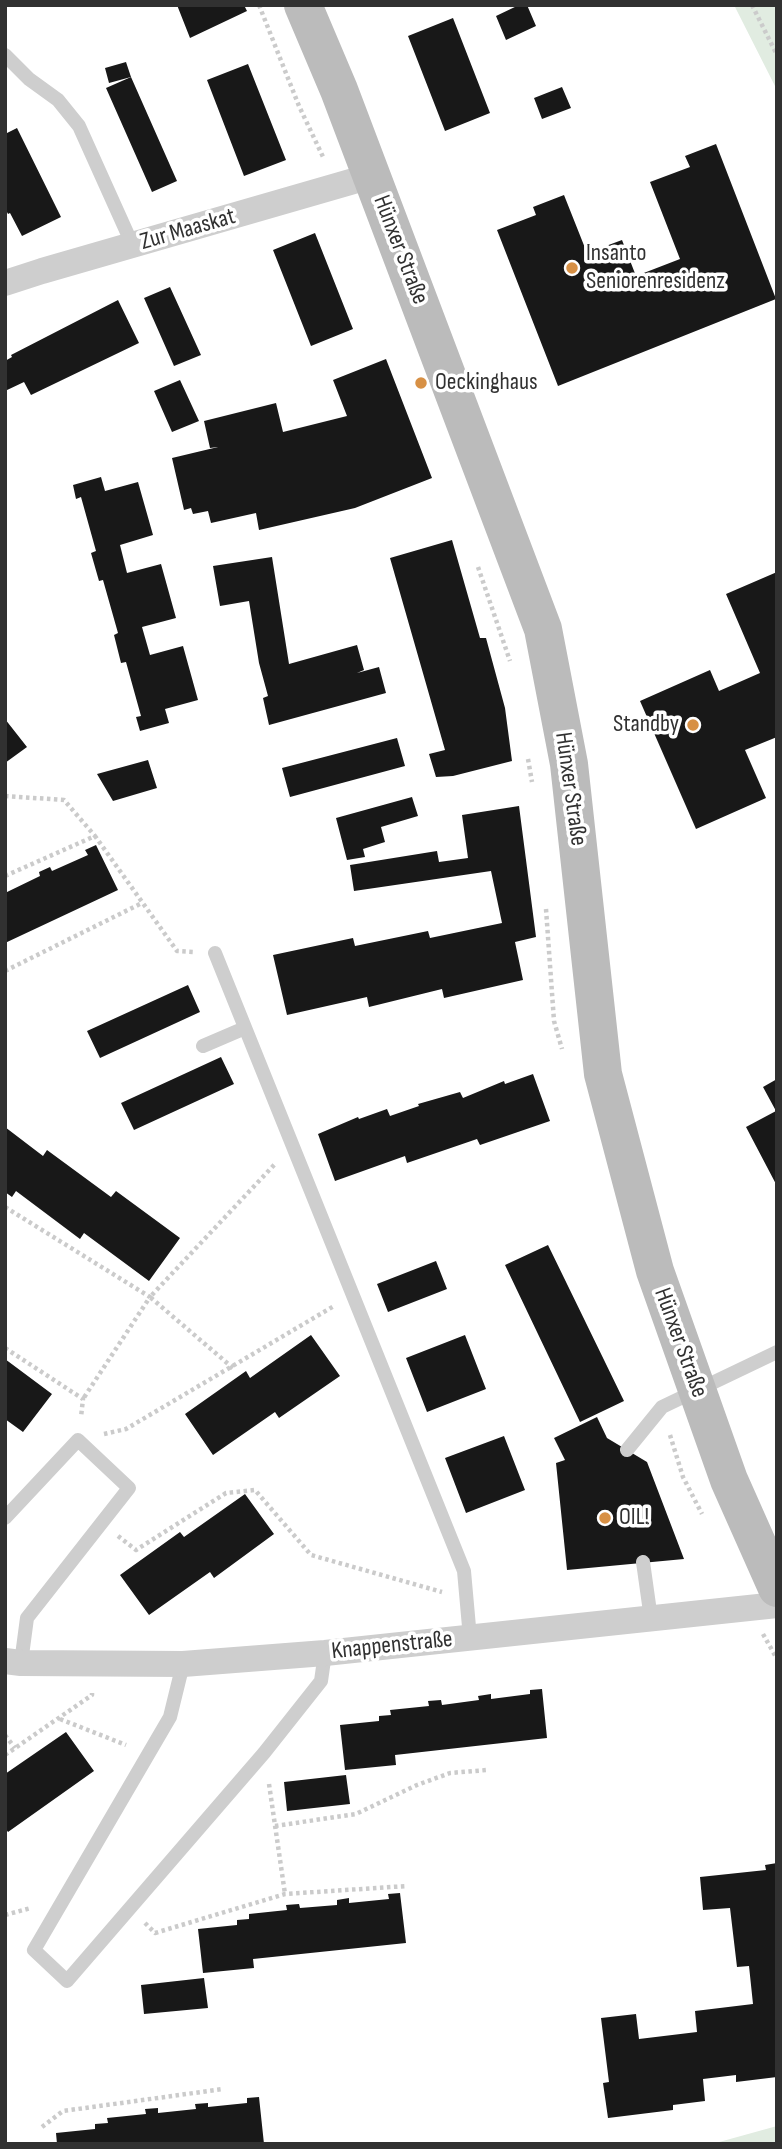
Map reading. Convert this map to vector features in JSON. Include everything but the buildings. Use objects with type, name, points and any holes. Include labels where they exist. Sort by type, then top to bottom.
[{"type":"main road","name":"Hünxer Straße","points":[[303,5],[339,90],[354,182],[447,370],[543,629],[569,764],[603,1074],[655,1271],[729,1480],[763,1599]]},
{"type":"street","name":"Zur Maaskat","points":[[5,283],[354,182]]},
{"type":"street","name":"Knappenstraße","points":[[13,1662],[183,1664],[325,1653],[651,1619],[763,1599],[777,1605]]},
{"type":"lane","points":[[5,55],[29,79],[58,100],[79,126],[133,246]]},
{"type":"lane","points":[[215,953],[464,1571],[470,1638]]},
{"type":"lane","points":[[204,1046],[245,1028]]},
{"type":"lane","points":[[627,1450],[662,1407],[777,1352]]},
{"type":"lane","points":[[5,1518],[78,1440],[128,1488],[27,1618],[13,1662]]},
{"type":"lane","points":[[643,1562],[651,1619]]},
{"type":"lane","points":[[183,1664],[170,1717],[34,1950],[67,1981],[264,1753],[321,1681],[325,1653]]},
{"type":"path","points":[[259,5],[299,106],[354,182]]},
{"type":"path","points":[[751,5],[777,55]]},
{"type":"path","points":[[474,556],[512,667]]},
{"type":"path","points":[[528,757],[532,783]]},
{"type":"path","points":[[5,796],[64,800],[95,836],[177,951],[215,953]]},
{"type":"path","points":[[5,876],[95,836]]},
{"type":"path","points":[[545,897],[554,1021],[565,1061]]},
{"type":"path","points":[[5,971],[142,903]]},
{"type":"path","points":[[292,1146],[150,1297],[83,1399],[78,1440],[126,1430],[352,1294]]},
{"type":"path","points":[[5,1207],[150,1297],[233,1368]]},
{"type":"path","points":[[5,1348],[83,1399]]},
{"type":"path","points":[[662,1407],[683,1478],[707,1525]]},
{"type":"path","points":[[101,1523],[136,1550],[226,1493],[255,1490],[311,1555],[466,1599]]},
{"type":"path","points":[[763,1599],[777,1659]]},
{"type":"path","points":[[5,1755],[92,1695],[94,1663]]},
{"type":"path","points":[[59,1718],[148,1754]]},
{"type":"path","points":[[5,1735],[15,1748]]},
{"type":"path","points":[[264,1753],[285,1894]]},
{"type":"path","points":[[275,1826],[356,1814],[417,1785],[450,1773],[487,1770]]},
{"type":"path","points":[[129,1909],[155,1933],[285,1894],[407,1886]]},
{"type":"path","points":[[42,2127],[63,2111],[223,2089]]},
{"type":"shaded area","points":[[734,5],[777,5],[777,90]]},
{"type":"shaded area","points":[[777,2126],[777,2144],[712,2144]]},
{"type":"place","name":"Insanto Seniorenresidenz","points":[[572,268]]},
{"type":"place","name":"Oeckinghaus","points":[[421,383]]},
{"type":"place","name":"Standby","points":[[693,725]]},
{"type":"place","name":"OIL!","points":[[605,1518]]}]
